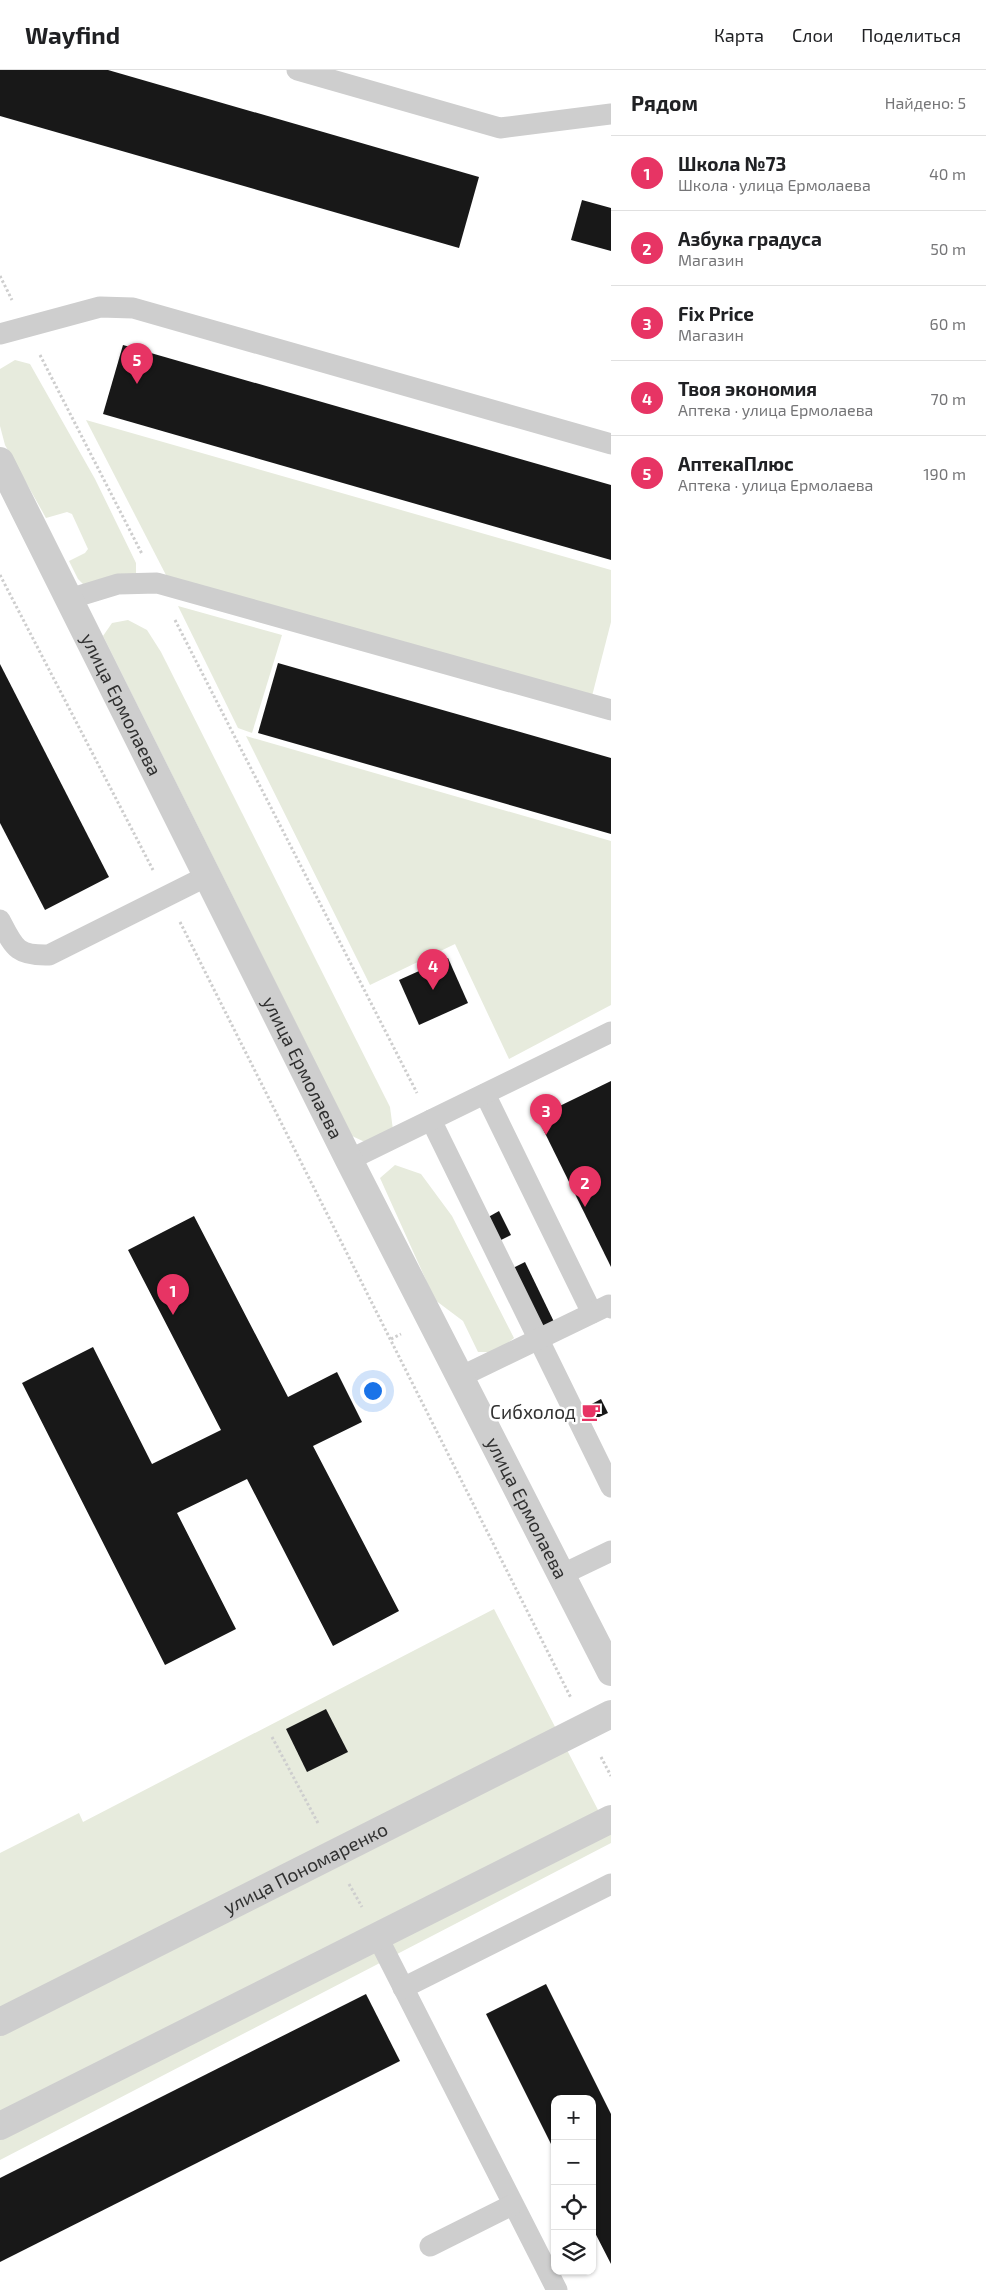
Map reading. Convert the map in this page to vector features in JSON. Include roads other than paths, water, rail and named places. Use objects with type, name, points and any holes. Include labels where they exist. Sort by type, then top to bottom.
[{"type":"street","name":"улица Ермолаева","points":[[0,461],[349,1160],[611,1672]]},
{"type":"street","name":"улица Пономаренко","points":[[0,2022],[611,1714]]},
{"type":"street","points":[[0,2126],[611,1819]]},
{"type":"lane","points":[[297,70],[500,128],[611,114]]},
{"type":"lane","points":[[0,334],[100,308],[133,308],[611,444]]},
{"type":"lane","points":[[69,599],[118,584],[157,583],[611,710]]},
{"type":"lane","points":[[0,920],[13,945],[30,956],[49,955],[207,876]]},
{"type":"lane","points":[[349,1160],[611,1032]]},
{"type":"lane","points":[[460,1377],[602,1310],[485,1094]]},
{"type":"lane","points":[[431,1120],[611,1487]]},
{"type":"lane","points":[[561,1575],[611,1550]]},
{"type":"lane","points":[[403,1988],[611,1884]]},
{"type":"lane","points":[[377,1936],[512,2205],[557,2290]]},
{"type":"lane","points":[[430,2246],[512,2205]]},
{"type":"place","name":"АптекаПлюс","points":[[137,384]]},
{"type":"place","name":"Твоя экономия","points":[[433,990]]},
{"type":"place","name":"Fix Price","points":[[546,1135]]},
{"type":"place","name":"Азбука градуса","points":[[585,1207]]},
{"type":"place","name":"Школа №73","points":[[173,1315]]},
{"type":"place","name":"Сибхолод","points":[[591,1412]]}]
